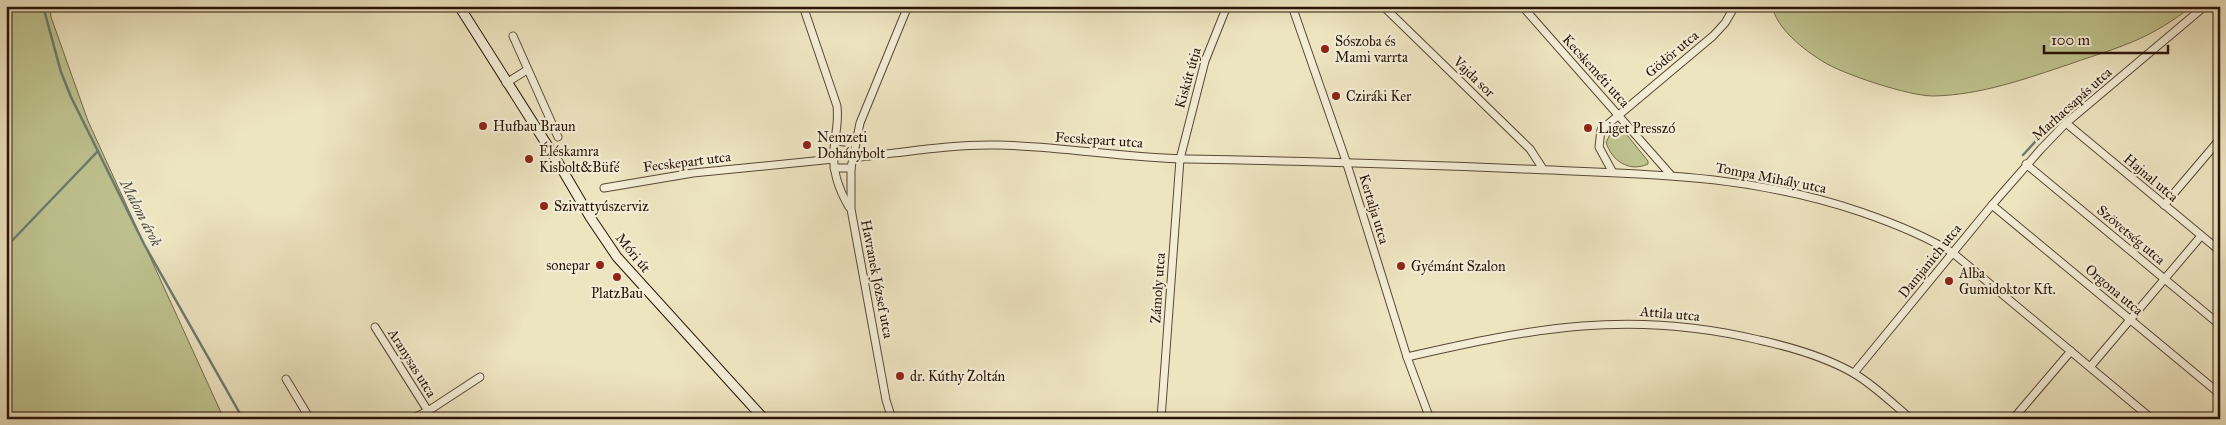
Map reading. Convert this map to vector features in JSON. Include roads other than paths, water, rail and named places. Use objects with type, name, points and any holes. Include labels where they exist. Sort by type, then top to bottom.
[{"type":"main road","name":"Móri út","points":[[459,6],[617,257],[764,419]]},
{"type":"street","points":[[803,6],[837,106],[838,119],[834,168],[851,209]]},
{"type":"street","name":"Havranek József utca","points":[[892,419],[886,400],[851,209],[850,168],[854,143],[866,104],[908,6]]},
{"type":"street","name":"Kiskút útja","points":[[1180,159],[1205,61],[1227,6]]},
{"type":"street","name":"Kertalja utca","points":[[1292,6],[1346,161],[1407,358],[1430,419]]},
{"type":"street","name":"Vajda sor","points":[[1382,6],[1530,150],[1543,170]]},
{"type":"street","name":"Kecskeméti utca","points":[[1522,6],[1670,174]]},
{"type":"street","name":"Gödör utca","points":[[1612,171],[1601,154],[1599,136],[1601,130],[1713,36],[1725,23],[1735,6]]},
{"type":"street","name":"Marhacsapás utca","points":[[2026,164],[2066,123],[2204,6]]},
{"type":"street","points":[[513,36],[526,70],[558,137]]},
{"type":"street","points":[[506,83],[526,70]]},
{"type":"street","name":"Hajnal utca","points":[[2066,123],[2220,251]]},
{"type":"street","points":[[2164,205],[2220,139]]},
{"type":"street","points":[[835,140],[854,143]]},
{"type":"street","name":"Fecskepart utca","points":[[852,158],[984,145],[1180,159],[1346,161]]},
{"type":"street","name":"Fecskepart utca","points":[[604,188],[693,173],[834,159]]},
{"type":"street","name":"Zámoly utca","points":[[1161,419],[1180,159]]},
{"type":"street","name":"Tompa Mihály utca","points":[[1346,161],[1670,174],[1754,185],[1832,202],[1891,223],[1953,253],[2152,419]]},
{"type":"street","name":"Damjanich utca","points":[[1854,373],[2026,164]]},
{"type":"street","name":"Szövetség utca","points":[[2026,164],[2220,325]]},
{"type":"street","points":[[834,168],[850,168]]},
{"type":"street","name":"Orgona utca","points":[[1992,205],[2220,394]]},
{"type":"street","points":[[2090,367],[2201,236]]},
{"type":"street","name":"Attila utca","points":[[1407,358],[1537,330],[1591,324],[1649,323],[1723,332],[1767,341],[1823,359],[1854,373],[1911,419]]},
{"type":"street","name":"Aranysas utca","points":[[375,327],[428,412]]},
{"type":"street","points":[[2013,419],[2071,351]]},
{"type":"street","name":"Aranysas utca","points":[[411,419],[428,412],[480,377]]},
{"type":"street","points":[[286,379],[310,419]]},
{"type":"waterway","name":"Malom árok","points":[[43,6],[61,72],[71,97],[144,244],[243,419]]},
{"type":"waterway","points":[[2023,155],[2045,131],[2101,82]]},
{"type":"waterway","points":[[6,247],[98,151]]},
{"type":"place","name":"Sószoba és Mami varrta","points":[[1325,49]]},
{"type":"place","name":"Cziráki Ker","points":[[1336,96]]},
{"type":"place","name":"Hufbau Braun","points":[[483,126]]},
{"type":"place","name":"Liget Presszó","points":[[1588,128]]},
{"type":"place","name":"Nemzeti Dohánybolt","points":[[807,145]]},
{"type":"place","name":"Éléskamra Kisbolt&Büfé","points":[[529,159]]},
{"type":"place","name":"Szivattyúszerviz","points":[[544,206]]},
{"type":"place","name":"sonepar","points":[[600,265]]},
{"type":"place","name":"Gyémánt Szalon","points":[[1401,266]]},
{"type":"place","name":"PlatzBau","points":[[617,277]]},
{"type":"place","name":"Alba Gumidoktor Kft.","points":[[1949,281]]},
{"type":"place","name":"dr. Kúthy Zoltán","points":[[900,376]]}]
